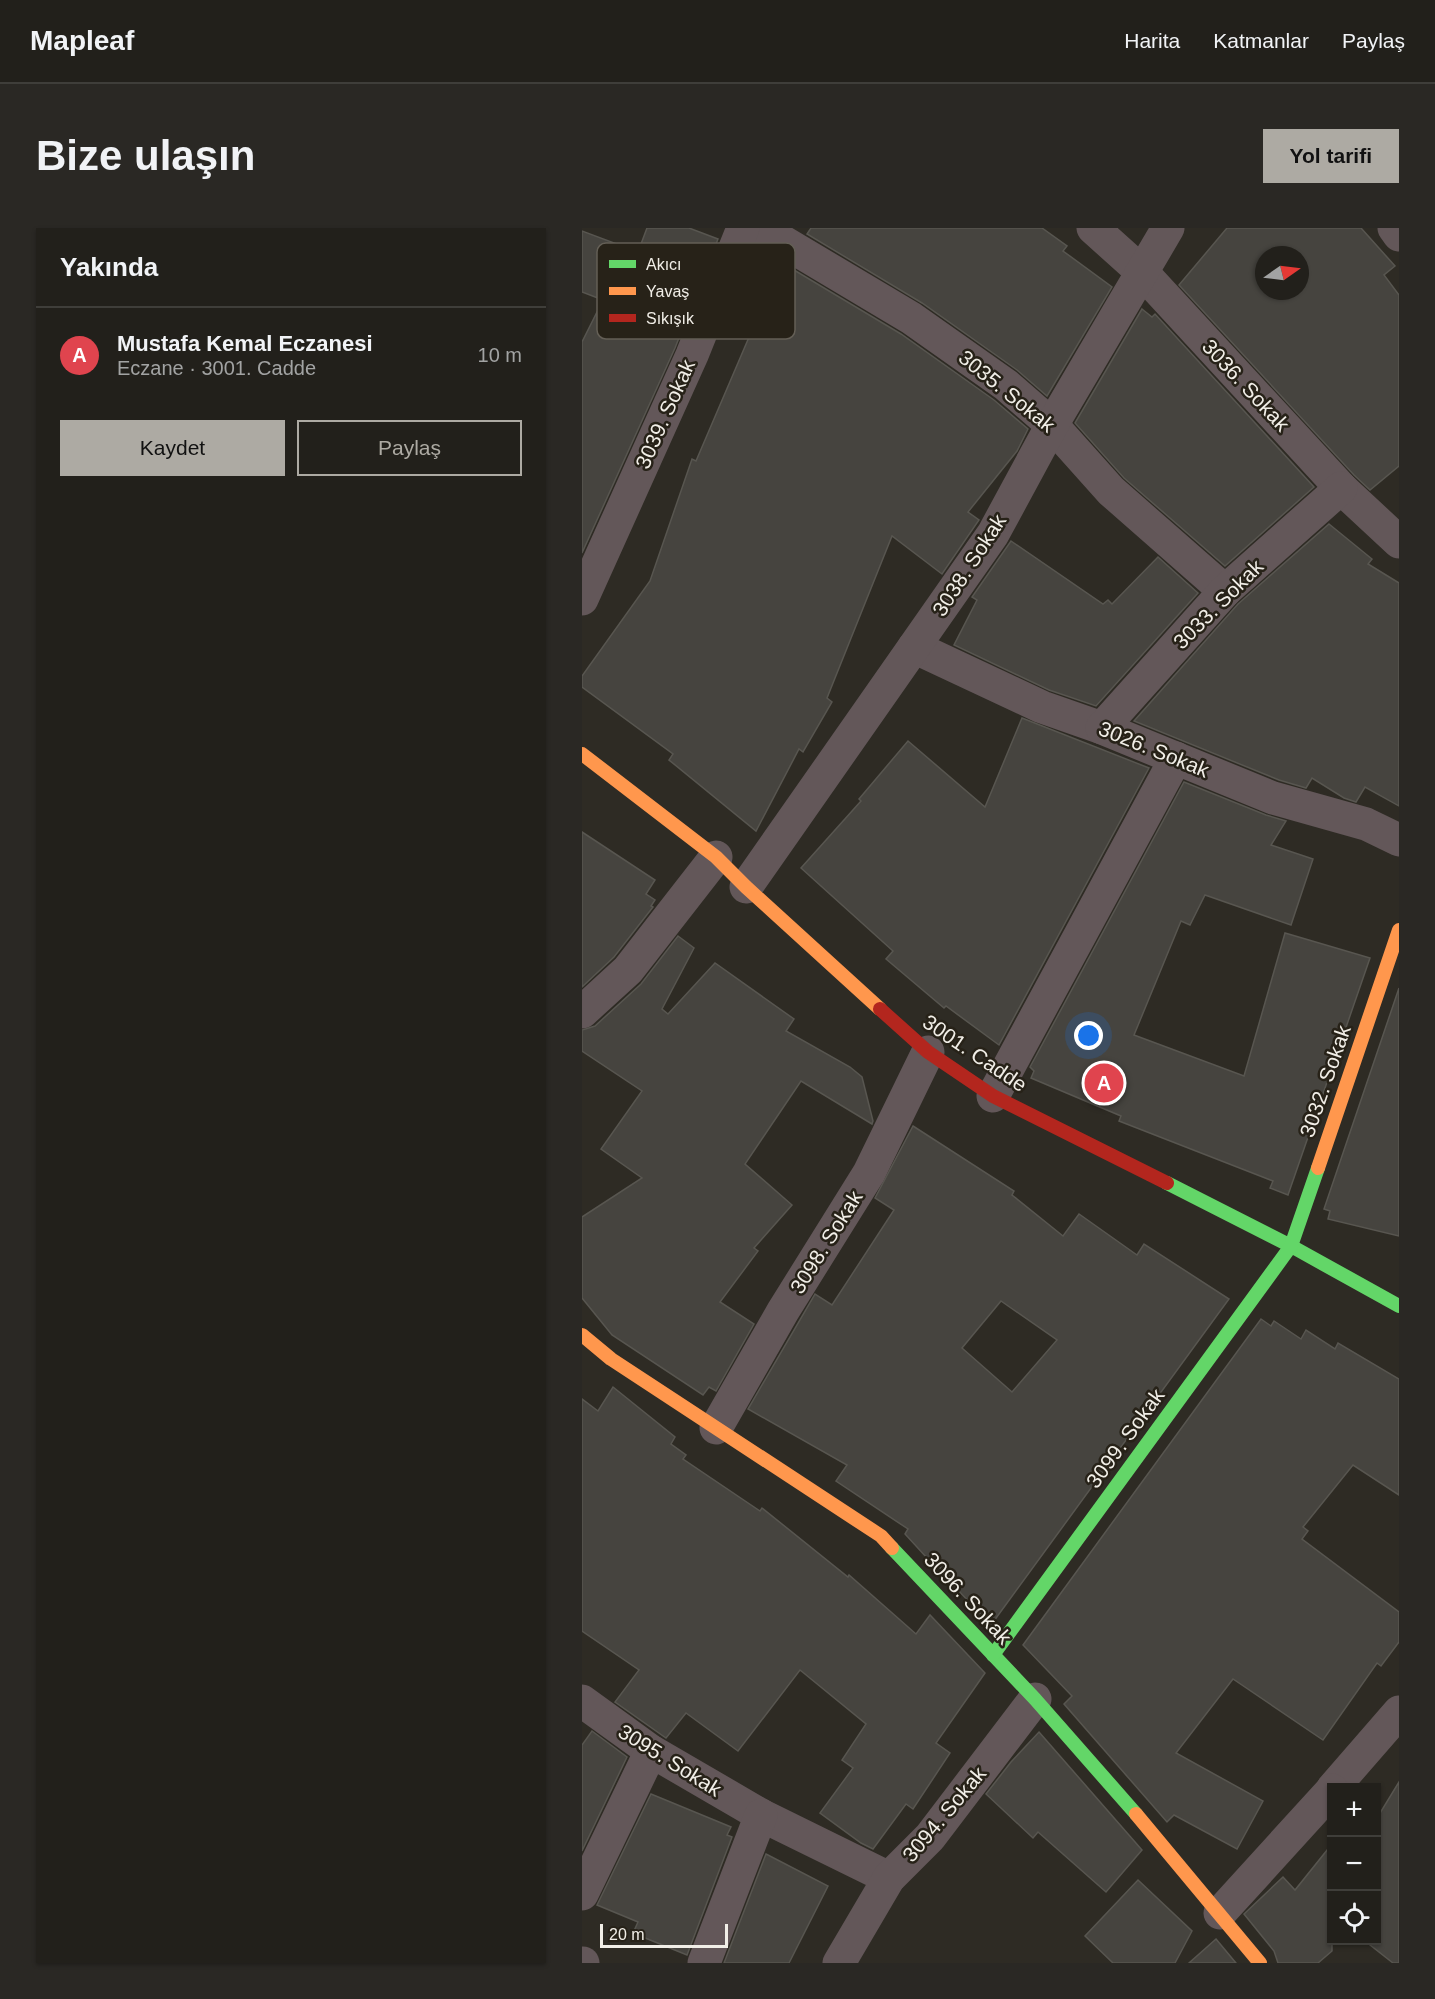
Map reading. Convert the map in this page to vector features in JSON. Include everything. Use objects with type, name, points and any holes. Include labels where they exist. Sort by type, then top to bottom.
[{"type":"street","name":"3039. Sokak","points":[[737,243],[743,228]]},
{"type":"street","name":"3035. Sokak","points":[[760,228],[785,243]]},
{"type":"street","name":"3036. Sokak","points":[[1093,228],[1143,272],[1341,488],[1399,542]]},
{"type":"street","name":"3038. Sokak","points":[[746,887],[993,534],[1052,425],[1168,228]]},
{"type":"street","points":[[1394,228],[1399,235]]},
{"type":"street","name":"3035. Sokak","points":[[795,249],[910,318],[1006,385],[1052,425],[1111,491],[1225,591]]},
{"type":"street","name":"3039. Sokak","points":[[582,599],[698,339]]},
{"type":"street","name":"3033. Sokak","points":[[1102,728],[1225,591],[1341,488]]},
{"type":"street","name":"3026. Sokak","points":[[914,647],[1042,707],[1102,728],[1274,798],[1366,824],[1399,840]]},
{"type":"street","name":"3001. Cadde","points":[[582,754],[716,857],[928,1052],[993,1096],[1292,1246],[1399,1306]]},
{"type":"street","points":[[993,1096],[1176,758]]},
{"type":"street","points":[[582,1012],[628,970],[716,857]]},
{"type":"street","name":"3032. Sokak","points":[[1292,1246],[1399,930]]},
{"type":"street","name":"3098. Sokak","points":[[716,1428],[783,1311],[869,1173],[928,1052]]},
{"type":"street","name":"3099. Sokak","points":[[993,1655],[1292,1246]]},
{"type":"street","name":"3096. Sokak","points":[[582,1335],[611,1359],[881,1536],[1035,1699],[1220,1913],[1260,1963]]},
{"type":"street","name":"3094. Sokak","points":[[839,1963],[889,1878],[930,1838],[1035,1699]]},
{"type":"street","name":"3095. Sokak","points":[[582,1701],[651,1751],[760,1815],[889,1878]]},
{"type":"street","points":[[1337,1783],[1399,1712]]},
{"type":"street","points":[[582,1894],[651,1751]]},
{"type":"street","points":[[1220,1913],[1327,1795]]},
{"type":"street","points":[[704,1963],[760,1815]]},
{"type":"building","points":[[647,228],[689,228],[718,239],[716,243],[641,243]]},
{"type":"building","points":[[811,228],[1042,228],[1067,246],[1063,251],[1112,287],[1047,396],[1017,370],[922,303],[807,234]]},
{"type":"building","points":[[1227,228],[1361,228],[1395,266],[1384,275],[1399,295],[1399,466],[1370,490],[1179,285]]},
{"type":"building","points":[[582,231],[614,243],[597,243],[597,298],[582,292]]},
{"type":"building","points":[[795,271],[901,334],[994,400],[1028,429],[1017,451],[968,512],[979,520],[942,574],[892,536],[827,698],[832,702],[803,752],[799,749],[756,831],[669,760],[673,754],[582,687],[582,676],[650,581],[692,459],[696,461],[748,339],[795,339]]},
{"type":"building","points":[[1142,309],[1152,317],[1155,314],[1314,487],[1225,566],[1124,478],[1075,423]]},
{"type":"building","points":[[597,312],[597,339],[679,339],[582,553],[582,342]]},
{"type":"building","points":[[1329,524],[1372,559],[1368,564],[1399,583],[1399,806],[1365,787],[1356,802],[1344,798],[1312,778],[1306,788],[1279,780],[1134,721],[1238,604]]},
{"type":"building","points":[[1011,541],[1103,604],[1108,600],[1112,604],[1158,557],[1198,593],[1096,706],[1049,690],[954,645],[977,600],[972,597]]},
{"type":"building","points":[[1022,718],[1149,768],[999,1045],[946,1006],[944,1008],[886,959],[893,951],[801,868],[861,801],[859,799],[908,741],[985,807]]},
{"type":"building","points":[[1184,782],[1286,821],[1271,845],[1313,859],[1291,925],[1205,895],[1190,925],[1181,921],[1134,1035],[1244,1076],[1285,933],[1370,958],[1288,1195],[1270,1188],[1273,1181],[1119,1121],[1121,1116],[1031,1078],[1034,1071],[1030,1067]]},
{"type":"building","points":[[582,832],[655,880],[646,894],[655,900],[651,906],[653,907],[614,957],[582,987]]},
{"type":"building","points":[[678,936],[694,948],[662,1009],[668,1014],[715,963],[794,1019],[786,1031],[850,1067],[862,1077],[873,1121],[872,1124],[801,1081],[745,1164],[792,1205],[754,1248],[758,1251],[720,1302],[754,1324],[716,1391],[709,1387],[703,1395],[612,1335],[582,1298],[582,1217],[642,1178],[601,1149],[642,1091],[582,1051],[582,1030],[595,1026],[641,984]]},
{"type":"building","points":[[1399,988],[1399,1236],[1328,1219],[1330,1211],[1324,1209]]},
{"type":"building","points":[[913,1126],[1014,1191],[1012,1195],[1063,1236],[1079,1214],[1137,1255],[1144,1244],[1229,1299],[991,1625],[954,1586],[957,1581],[927,1558],[905,1534],[908,1529],[836,1481],[847,1465],[748,1409],[815,1294],[832,1305],[894,1210],[875,1198]],"holes":[[[1001,1301],[1057,1340],[1012,1392],[962,1348]]]},
{"type":"building","points":[[1261,1319],[1271,1326],[1274,1321],[1301,1339],[1306,1330],[1335,1349],[1338,1343],[1399,1379],[1399,1495],[1353,1465],[1303,1527],[1308,1531],[1302,1539],[1399,1612],[1399,1642],[1381,1666],[1377,1663],[1323,1740],[1233,1679],[1176,1753],[1263,1801],[1237,1849],[1174,1815],[1167,1822],[1064,1704],[1072,1696],[1023,1645]]},
{"type":"building","points":[[613,1387],[675,1437],[671,1444],[686,1455],[683,1459],[760,1511],[762,1508],[848,1577],[849,1575],[916,1634],[930,1615],[985,1673],[936,1743],[950,1753],[913,1809],[906,1804],[873,1849],[820,1813],[853,1768],[842,1760],[866,1724],[800,1670],[738,1751],[686,1713],[666,1738],[615,1702],[639,1670],[582,1631],[582,1399],[598,1411]]},
{"type":"building","points":[[592,1731],[627,1757],[582,1851],[582,1745]]},
{"type":"building","points":[[1039,1732],[1142,1850],[1106,1892],[1038,1832],[1033,1838],[986,1794]]},
{"type":"building","points":[[1399,1782],[1399,1963],[1393,1963],[1370,1945],[1381,1945],[1381,1811]]},
{"type":"building","points":[[651,1794],[731,1827],[727,1835],[732,1837],[687,1955],[633,1933],[638,1922],[597,1905]]},
{"type":"building","points":[[1327,1850],[1327,1945],[1332,1945],[1332,1951],[1318,1963],[1278,1963],[1274,1951],[1244,1914],[1283,1877],[1295,1890]]},
{"type":"building","points":[[766,1854],[828,1886],[789,1963],[724,1963]]},
{"type":"building","points":[[1138,1880],[1192,1931],[1175,1963],[1113,1963],[1085,1936]]},
{"type":"building","points":[[1216,1939],[1236,1963],[1189,1963]]},
{"type":"traffic: fast","points":[[993,1655],[1291,1246],[1318,1168]]},
{"type":"traffic: fast","points":[[1167,1183],[1291,1246],[1399,1306]]},
{"type":"traffic: fast","points":[[892,1548],[1035,1699],[1136,1814]]},
{"type":"traffic: slow","points":[[582,754],[716,857],[880,1009]]},
{"type":"traffic: slow","points":[[1318,1168],[1399,930]]},
{"type":"traffic: slow","points":[[582,1335],[611,1359],[881,1536],[892,1548]]},
{"type":"traffic: slow","points":[[1136,1814],[1260,1963]]},
{"type":"traffic: jam","points":[[880,1009],[928,1052],[993,1096],[1167,1183]]},
{"type":"place","name":"Mustafa Kemal Eczanesi","points":[[1104,1083]]}]
